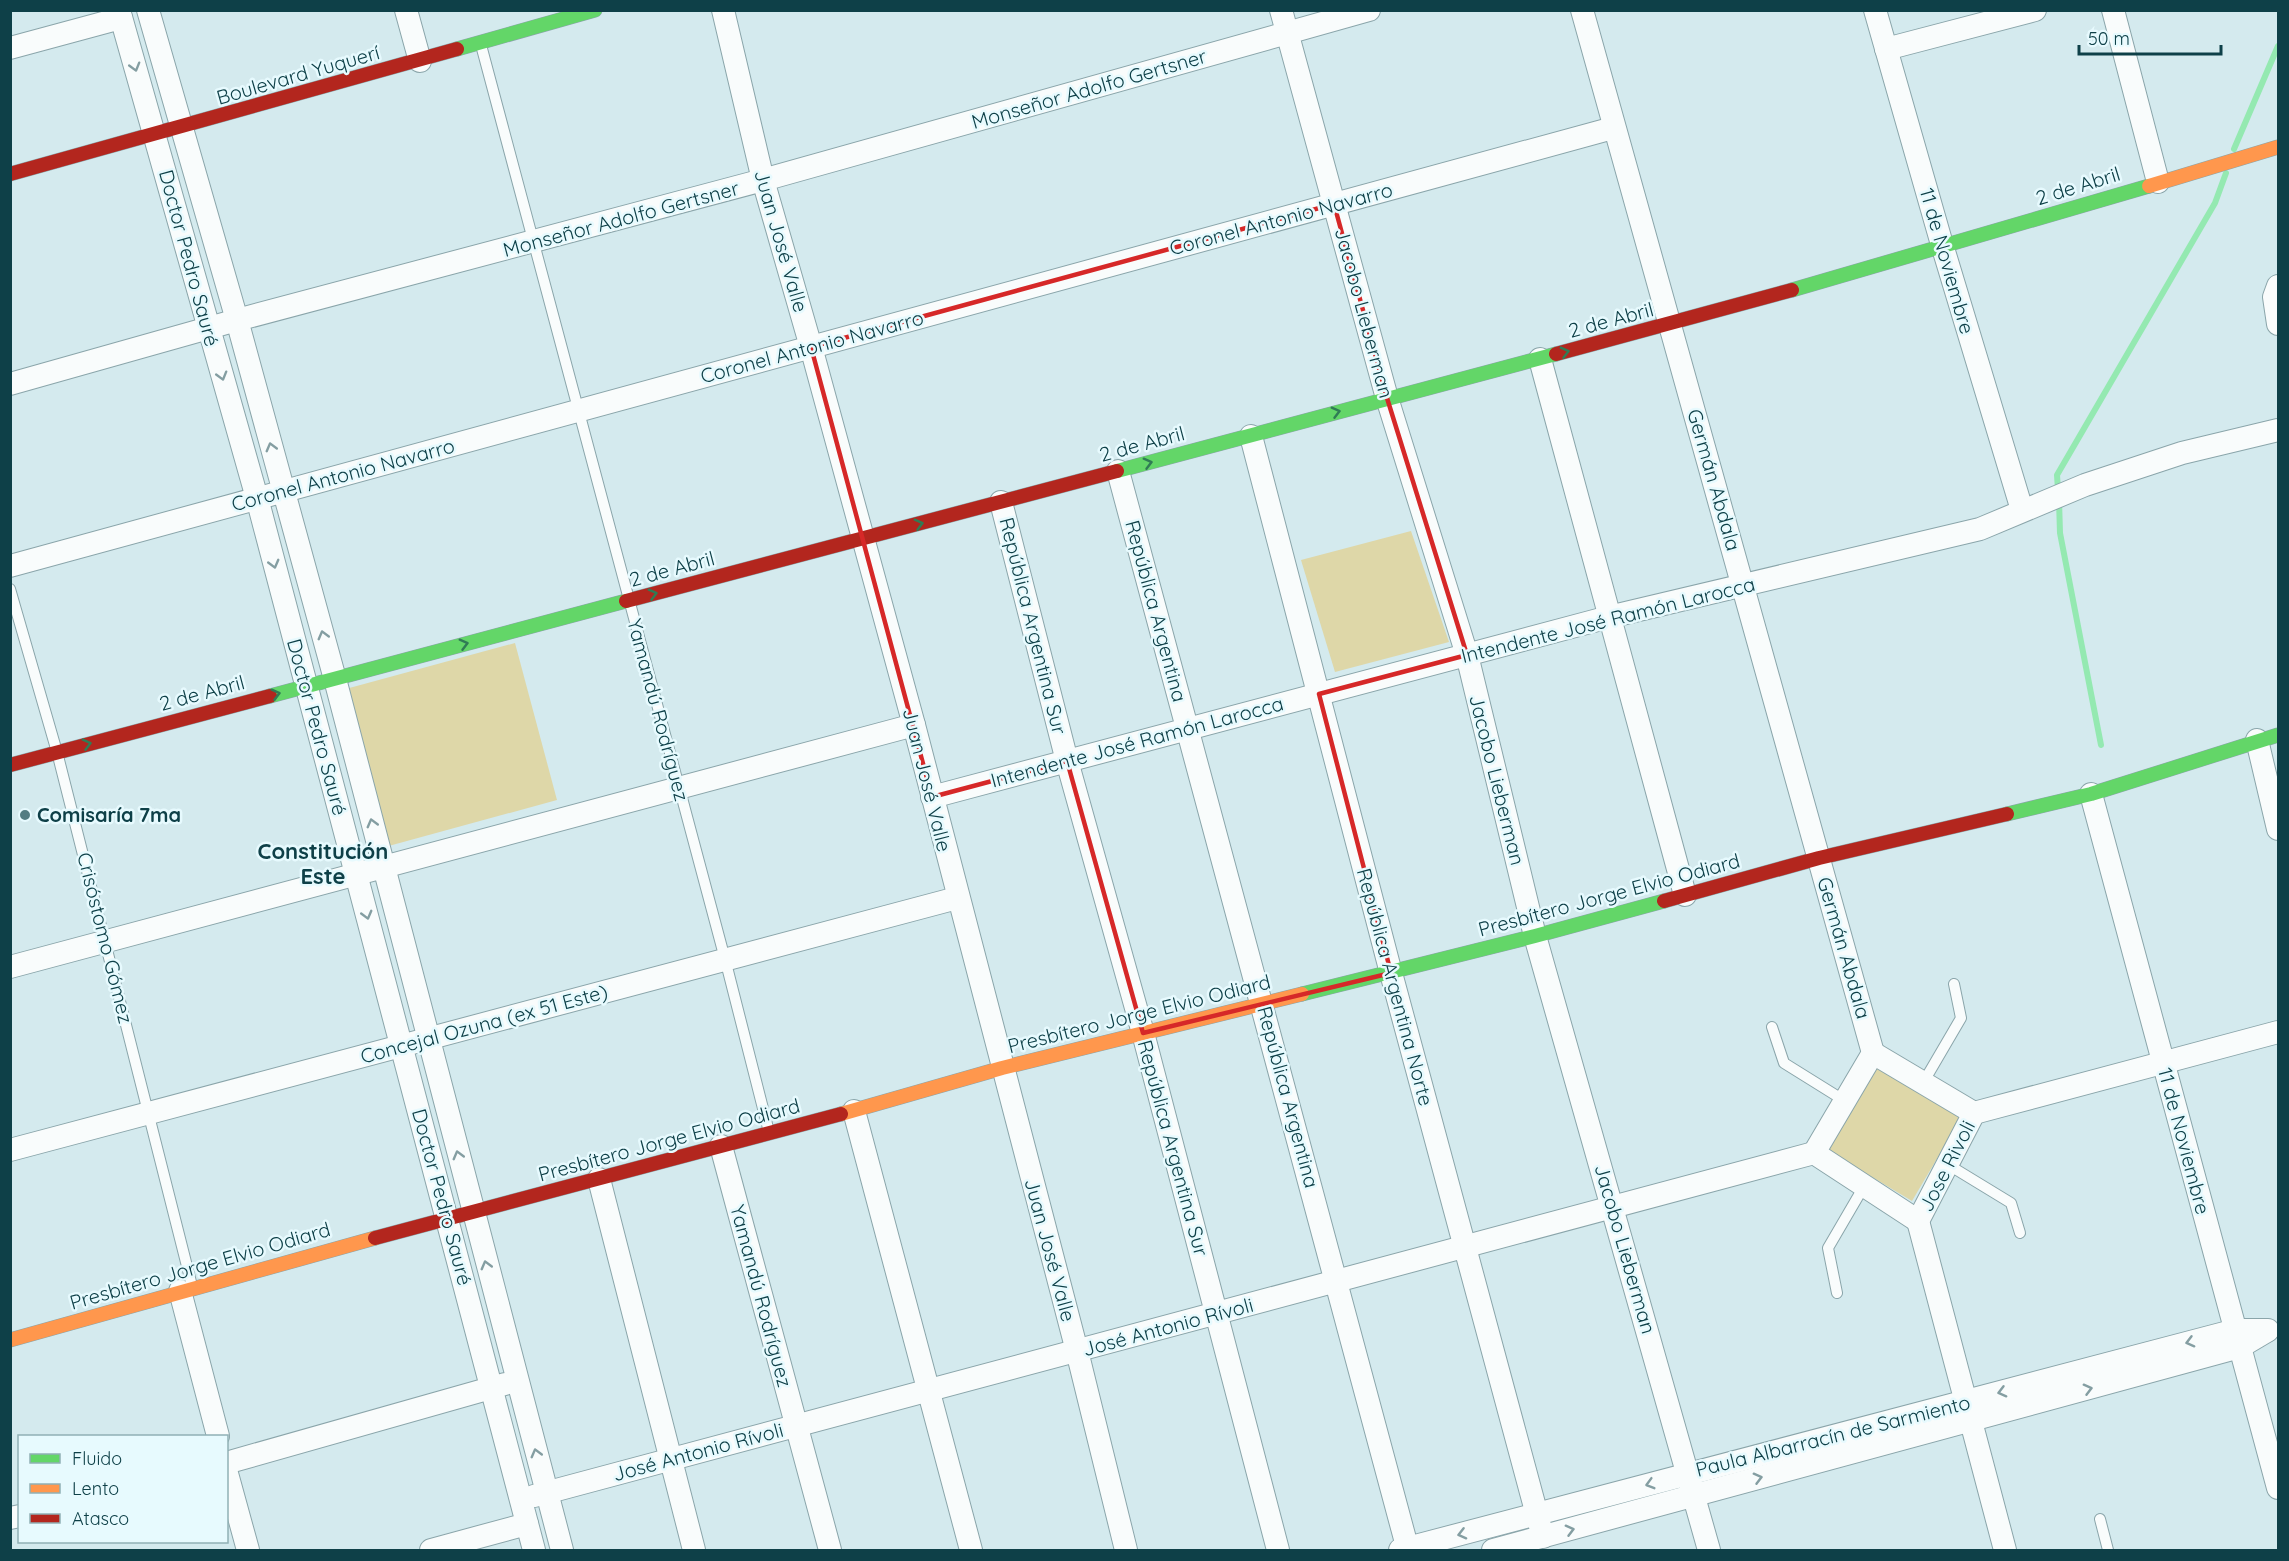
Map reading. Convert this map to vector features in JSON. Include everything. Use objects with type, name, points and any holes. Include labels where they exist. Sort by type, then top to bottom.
[{"type":"street","name":"Doctor Pedro Sauré","points":[[148,10],[237,320],[335,679],[562,1551]]},
{"type":"street","points":[[406,10],[420,61]]},
{"type":"street","name":"Boulevard Yuquerí","points":[[10,174],[420,61],[595,10]]},
{"type":"street","name":"Juan José Valle","points":[[723,10],[763,180],[914,725],[957,898],[1077,1351],[1126,1551]]},
{"type":"street","name":"Jacobo Lieberman","points":[[1281,10],[1387,398],[1467,655],[1535,936],[1689,1473],[1709,1551]]},
{"type":"street","name":"Monseñor Adolfo Gertsner","points":[[10,384],[237,320],[763,180],[1369,10]]},
{"type":"street","name":"Germán Abdala","points":[[1582,10],[1613,128],[1670,324],[1873,1053]]},
{"type":"street","name":"11 de Noviembre","points":[[1875,10],[1943,248],[2022,510]]},
{"type":"street","points":[[1886,49],[2035,10]]},
{"type":"street","points":[[2113,10],[2158,182]]},
{"type":"street","name":"Doctor Pedro Sauré","points":[[120,14],[257,498],[534,1551]]},
{"type":"street","points":[[10,48],[120,14]]},
{"type":"street","name":"Coronel Antonio Navarro","points":[[10,566],[1613,128]]},
{"type":"street","name":"2 de Abril","points":[[10,765],[1670,324],[1943,248],[2278,147]]},
{"type":"street","points":[[2278,286],[2274,297],[2278,324]]},
{"type":"street","points":[[1540,359],[1685,895]]},
{"type":"street","name":"Intendente José Ramón Larocca","points":[[932,797],[1609,617],[1980,529],[2085,485],[2182,453],[2278,430]]},
{"type":"street","name":"República Argentina Norte","points":[[1251,436],[1391,973],[1544,1537]]},
{"type":"street","name":"República Argentina","points":[[1118,471],[1263,1003],[1405,1550]]},
{"type":"street","name":"República Argentina Sur","points":[[1001,502],[1067,761],[1143,1033],[1278,1551]]},
{"type":"street","points":[[10,967],[914,725]]},
{"type":"street","points":[[2268,737],[2278,829]]},
{"type":"street","name":"Presbítero Jorge Elvio Odiard","points":[[10,1340],[447,1217],[770,1135],[1002,1068],[1535,936],[1819,858],[2091,794],[2268,737]]},
{"type":"street","name":"11 de Noviembre","points":[[2091,794],[2278,1488]]},
{"type":"street","name":"Concejal Ozuna (ex 51 Este)","points":[[10,1150],[957,898]]},
{"type":"street","points":[[1974,1113],[2278,1032]]},
{"type":"street","points":[[1814,1153],[1873,1053]]},
{"type":"street","name":"Jose Rivoli","points":[[1814,1153],[1863,1188],[1918,1221],[1974,1113],[1873,1053]]},
{"type":"street","points":[[854,1111],[971,1551]]},
{"type":"street","name":"Yamandú Rodríguez","points":[[721,1146],[830,1551]]},
{"type":"street","name":"José Antonio Rívoli","points":[[521,1499],[1216,1315],[1814,1153]]},
{"type":"street","points":[[598,1179],[694,1551]]},
{"type":"street","points":[[1918,1221],[2005,1551]]},
{"type":"street","name":"Crisóstomo Gómez","points":[[187,1290],[218,1435]]},
{"type":"street","name":"Paula Albarracín de Sarmiento","points":[[1493,1551],[1695,1496],[1968,1411],[2273,1329]]},
{"type":"street","points":[[228,1462],[516,1381]]},
{"type":"street","name":"Paula Albarracín de Sarmiento","points":[[1405,1550],[1689,1473],[1968,1411]]},
{"type":"street","points":[[228,1477],[248,1551]]},
{"type":"street","points":[[431,1551],[527,1524]]},
{"type":"lane","name":"Yamandú Rodríguez","points":[[480,42],[770,1135]]},
{"type":"lane","name":"Crisóstomo Gómez","points":[[10,589],[57,752],[150,1113],[187,1290]]},
{"type":"lane","points":[[1923,1083],[1961,1018],[1954,984]]},
{"type":"lane","points":[[1772,1027],[1784,1063],[1845,1101]]},
{"type":"lane","points":[[1947,1164],[2011,1203],[2020,1233]]},
{"type":"lane","points":[[1837,1293],[1828,1248],[1863,1188]]},
{"type":"lane","points":[[2100,1519],[2108,1551]]},
{"type":"highlighted area","points":[[1334,204],[1387,398],[1467,655],[1319,694],[1391,973],[1143,1033],[1067,761],[932,797],[811,347]]},
{"type":"shaded area","points":[[1411,531],[1449,642],[1335,672],[1301,560]]},
{"type":"shaded area","points":[[515,643],[557,800],[385,847],[342,690]]},
{"type":"shaded area","points":[[1876,1067],[1961,1118],[1912,1201],[1827,1150]]},
{"type":"waterway","points":[[2234,149],[2278,46]]},
{"type":"waterway","points":[[2058,490],[2057,475],[2215,203],[2226,173]]},
{"type":"waterway","points":[[2059,500],[2060,533],[2101,745]]},
{"type":"traffic: fast","points":[[457,49],[595,10]]},
{"type":"traffic: fast","points":[[1792,290],[2149,186]]},
{"type":"traffic: fast","points":[[1117,471],[1556,354]]},
{"type":"traffic: fast","points":[[270,696],[626,601]]},
{"type":"traffic: fast","points":[[2007,814],[2091,794],[2278,735]]},
{"type":"traffic: fast","points":[[1302,994],[1535,936],[1664,901]]},
{"type":"traffic: slow","points":[[2149,186],[2278,147]]},
{"type":"traffic: slow","points":[[841,1114],[1002,1068],[1302,994]]},
{"type":"traffic: slow","points":[[10,1340],[375,1238]]},
{"type":"traffic: jam","points":[[10,174],[457,49]]},
{"type":"traffic: jam","points":[[1556,354],[1792,290]]},
{"type":"traffic: jam","points":[[626,601],[1117,471]]},
{"type":"traffic: jam","points":[[10,765],[270,696]]},
{"type":"traffic: jam","points":[[1664,901],[1819,858],[2007,814]]},
{"type":"traffic: jam","points":[[375,1238],[841,1114]]},
{"type":"place","name":"Comisaría 7ma","points":[[25,815]]},
{"type":"district","name":"Constitución Este","points":[[323,864]]}]
